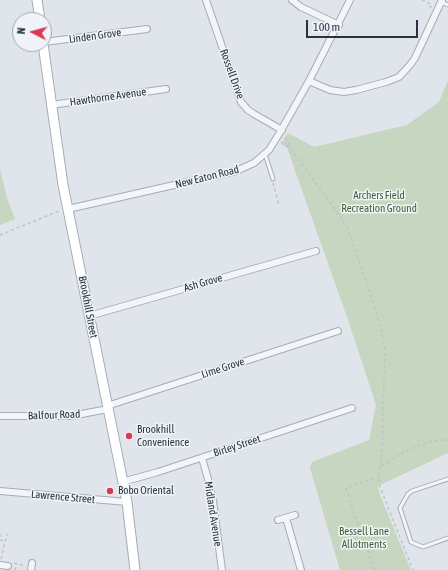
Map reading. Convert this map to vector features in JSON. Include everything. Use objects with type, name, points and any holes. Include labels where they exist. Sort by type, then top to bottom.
[{"type":"street","points":[[37,0],[39,12]]},
{"type":"street","name":"Rossell Drive","points":[[206,0],[242,102],[248,110],[279,134]]},
{"type":"street","points":[[292,0],[301,7],[338,25]]},
{"type":"street","name":"New Eaton Road","points":[[68,209],[236,171],[254,163],[265,153],[279,134],[309,81],[350,0]]},
{"type":"street","points":[[309,81],[330,90],[344,92],[386,82],[399,77],[415,58],[442,1]]},
{"type":"street","name":"Linden Grove","points":[[52,42],[147,29]]},
{"type":"street","name":"Brookhill Street","points":[[44,52],[68,209],[127,502],[135,570]]},
{"type":"street","name":"Hawthorne Avenue","points":[[51,104],[166,89]]},
{"type":"street","name":"Ash Grove","points":[[89,316],[316,251]]},
{"type":"street","name":"Lime Grove","points":[[108,408],[338,331]]},
{"type":"street","name":"Balfour Road","points":[[0,416],[71,416],[108,408]]},
{"type":"street","name":"Birley Street","points":[[122,482],[202,458],[352,408]]},
{"type":"street","name":"Midland Avenue","points":[[202,458],[213,501],[222,570]]},
{"type":"street","name":"Lawrence Street","points":[[0,491],[127,502]]},
{"type":"street","points":[[278,520],[295,515]]},
{"type":"street","points":[[286,518],[301,570]]},
{"type":"street","points":[[25,570],[32,563]]},
{"type":"street","points":[[0,565],[9,565]]},
{"type":"lane","points":[[442,1],[448,5]]},
{"type":"lane","points":[[265,153],[273,179]]},
{"type":"lane","points":[[448,479],[412,491],[408,494],[400,508],[411,542],[417,546],[423,547],[448,538]]},
{"type":"path","points":[[422,0],[430,3]]},
{"type":"path","points":[[431,0],[428,6],[438,10]]},
{"type":"path","points":[[279,134],[287,139],[290,148]]},
{"type":"path","points":[[279,134],[340,216],[349,232],[380,323],[383,336],[385,360],[381,466],[379,477],[382,493],[413,570]]},
{"type":"path","points":[[273,179],[279,205]]},
{"type":"path","points":[[0,235],[61,210],[68,209]]},
{"type":"path","points":[[381,466],[405,451],[428,442],[448,440]]},
{"type":"path","points":[[375,570],[346,488],[379,477]]},
{"type":"path","points":[[0,534],[0,539],[5,541]]},
{"type":"path","points":[[0,565],[7,534]]},
{"type":"path","points":[[9,565],[17,563],[22,564],[25,570]]},
{"type":"path","points":[[15,570],[17,563]]},
{"type":"green space","name":"Archers Field Recreation Ground","points":[[448,80],[448,453],[378,486],[380,495],[411,570],[340,570],[310,468],[312,462],[369,440],[376,405],[347,317],[287,148],[281,144],[288,133],[314,147],[407,125],[439,102]]},
{"type":"green space","points":[[0,169],[7,198],[15,219],[0,225]]},
{"type":"place","name":"Brookhill Convenience","points":[[129,436]]},
{"type":"place","name":"Bobo Oriental","points":[[110,491]]},
{"type":"park label","name":"Bessell Lane Allotments","points":[[364,538]]}]
